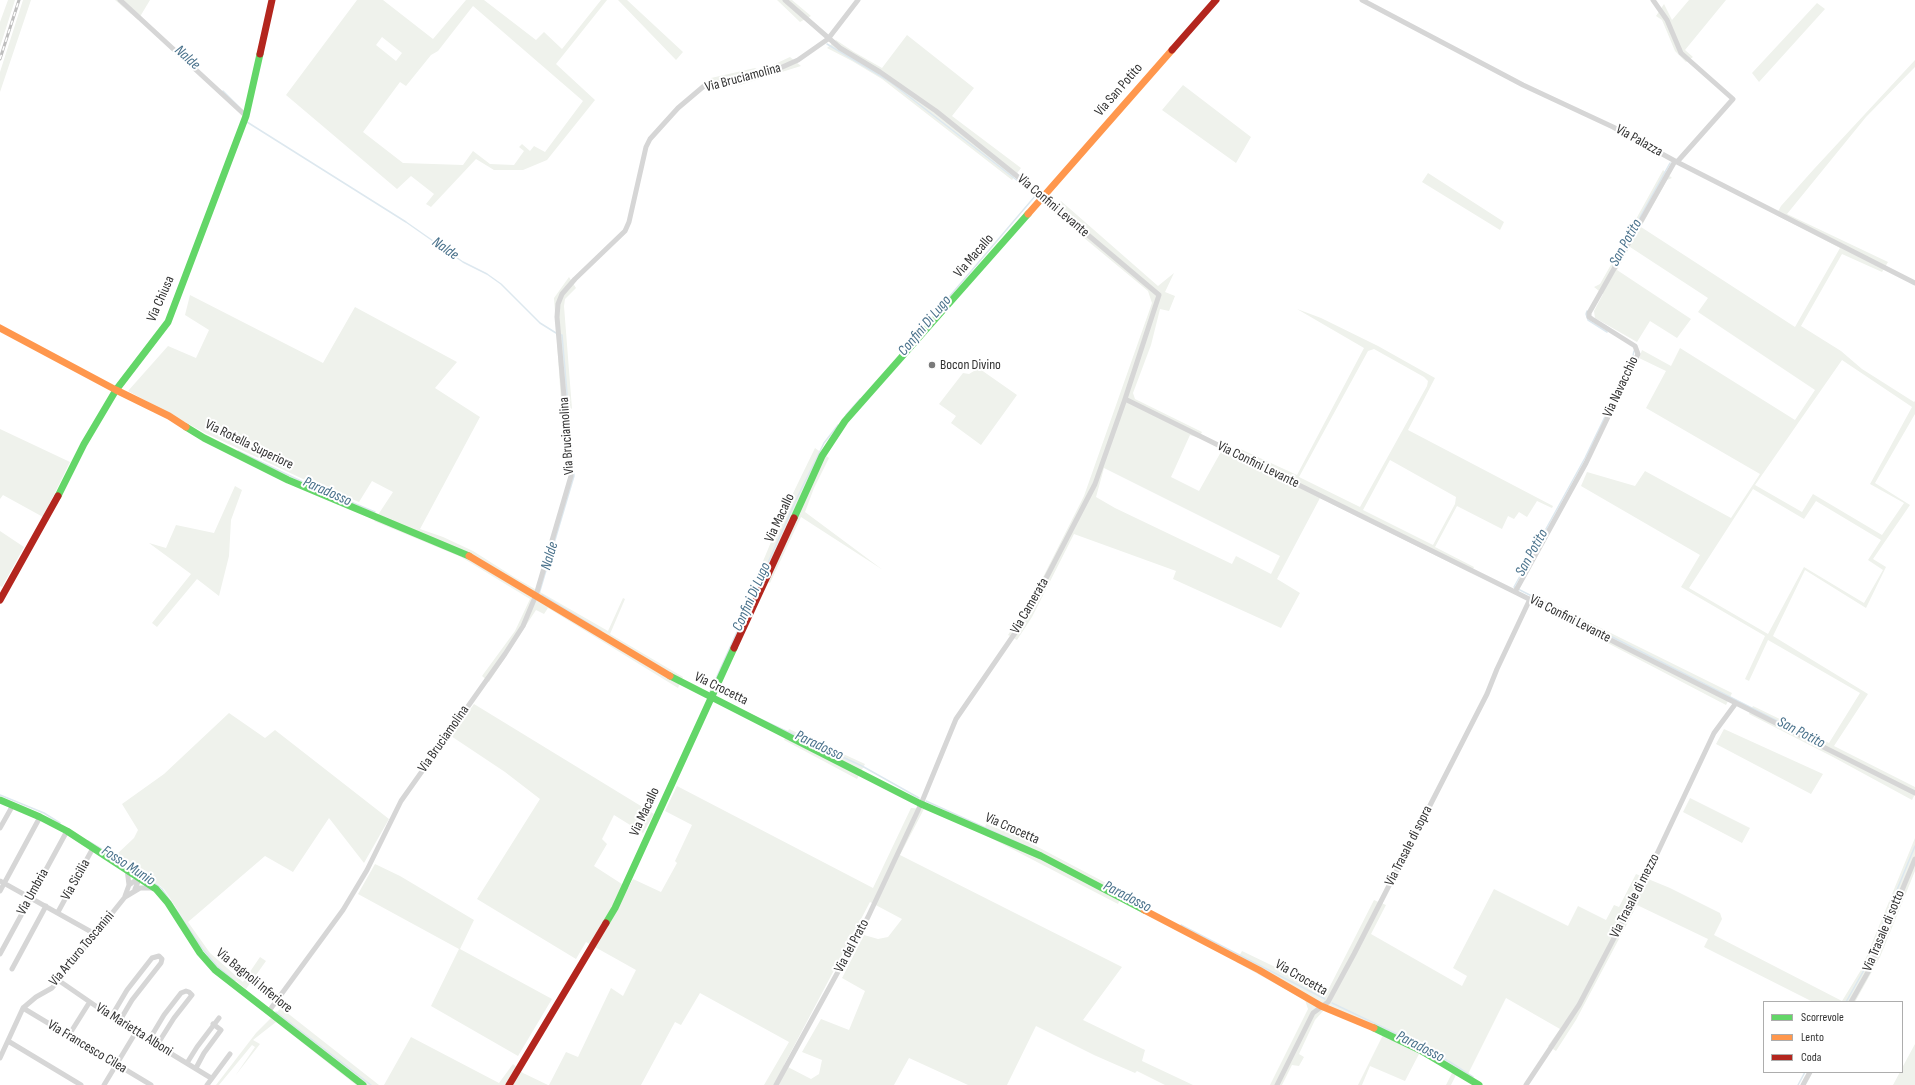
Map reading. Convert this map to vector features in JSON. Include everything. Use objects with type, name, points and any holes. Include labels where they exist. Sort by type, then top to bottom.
[{"type":"street","points":[[120,0],[246,116]]},
{"type":"street","name":"Via Chiusa","points":[[0,600],[63,488],[84,444],[116,390],[168,322],[246,116],[272,0]]},
{"type":"street","name":"Via Confini Levante","points":[[785,0],[828,39],[936,111],[1043,197],[1159,295],[1125,399],[1530,599],[1915,793]]},
{"type":"street","name":"Via Bruciamolina","points":[[269,1011],[343,910],[367,870],[401,801],[505,654],[523,626],[536,595],[572,476],[557,317],[558,304],[562,294],[575,279],[625,231],[646,147],[657,129],[678,108],[704,86],[769,73],[798,60],[828,39],[858,0]]},
{"type":"street","name":"Via San Potito","points":[[1043,197],[1216,0]]},
{"type":"street","name":"Via Palazza","points":[[1362,0],[1523,85],[1613,127],[1676,161],[1915,283]]},
{"type":"street","name":"Via Navacchio","points":[[1515,592],[1586,463],[1638,354],[1635,346],[1589,317],[1589,313],[1676,161],[1733,99],[1681,53],[1667,20],[1653,0]]},
{"type":"street","name":"Via Macallo","points":[[509,1085],[615,908],[822,456],[845,421],[921,337],[1043,197]]},
{"type":"street","name":"Via Rotella Superiore","points":[[0,328],[116,390],[169,416],[204,438],[288,480],[461,551],[536,595]]},
{"type":"street","name":"Via Camerata","points":[[921,804],[956,719],[1026,617],[1094,484],[1125,399]]},
{"type":"street","name":"Via Crocetta","points":[[536,595],[658,670],[921,804],[1041,856],[1259,970],[1321,1006],[1406,1043],[1479,1085]]},
{"type":"street","name":"Via Trasale di sopra","points":[[1277,1085],[1313,1013],[1328,1002],[1354,954],[1487,694],[1496,669],[1530,599]]},
{"type":"street","name":"Via Trasale di mezzo","points":[[1526,1085],[1579,1005],[1646,877],[1693,782],[1714,734],[1736,703]]},
{"type":"street","name":"Via Bagnoli Inferiore","points":[[0,800],[40,817],[67,831],[140,877],[156,889],[168,903],[200,953],[215,970],[363,1085]]},
{"type":"street","name":"Via del Prato","points":[[776,1085],[868,917],[921,804]]},
{"type":"street","points":[[0,828],[13,805]]},
{"type":"street","points":[[0,891],[2,882],[40,817]]},
{"type":"street","name":"Via Umbria","points":[[0,954],[67,831]]},
{"type":"street","name":"Via Sicilia","points":[[58,912],[93,848]]},
{"type":"street","name":"Via Trasale di sotto","points":[[1851,1001],[1868,972],[1915,859]]},
{"type":"street","name":"Via Arturo Toscanini","points":[[125,897],[129,885],[127,869]]},
{"type":"street","points":[[129,885],[140,877]]},
{"type":"street","points":[[135,890],[140,877]]},
{"type":"street","points":[[2,882],[95,934]]},
{"type":"street","points":[[135,890],[148,887],[156,889]]},
{"type":"street","name":"Via Arturo Toscanini","points":[[0,1058],[24,1008],[36,997],[52,988],[125,897],[135,890]]},
{"type":"street","points":[[12,968],[46,906]]},
{"type":"street","points":[[111,1017],[127,990],[152,958],[159,956],[162,959],[161,963],[132,1000],[119,1022]]},
{"type":"street","name":"Via Marietta Alboni","points":[[58,980],[89,1003],[211,1078]]},
{"type":"street","points":[[149,1040],[164,1014],[181,993],[186,991],[188,992],[192,995],[174,1018],[157,1045]]},
{"type":"street","points":[[69,1035],[89,1003]]},
{"type":"street","name":"Via Francesco Cilea","points":[[24,1008],[151,1085]]},
{"type":"street","points":[[187,1063],[218,1018]]},
{"type":"street","points":[[196,1068],[204,1053],[221,1030],[214,1024]]},
{"type":"street","points":[[104,1085],[136,1032]]},
{"type":"street","points":[[8,1041],[81,1085]]},
{"type":"street","points":[[207,1085],[230,1054]]},
{"type":"street","points":[[1803,1085],[1809,1073]]},
{"type":"shaded area","points":[[8,0],[15,0],[0,47],[0,22]]},
{"type":"shaded area","points":[[23,0],[31,0],[0,92],[0,72]]},
{"type":"shaded area","points":[[115,0],[150,0],[138,20]]},
{"type":"shaded area","points":[[357,0],[383,0],[433,39],[466,0],[484,0],[536,40],[544,32],[562,49],[601,0],[607,0],[556,64],[595,100],[547,160],[523,170],[494,170],[476,159],[431,207],[426,204],[434,194],[411,176],[397,189],[286,95]],"holes":[[[473,6],[583,101],[545,152],[534,146],[530,151],[522,144],[519,147],[524,151],[514,165],[490,164],[473,151],[463,165],[403,163],[363,132],[400,82],[406,86],[431,55],[438,51]],[[382,37],[402,53],[396,61],[376,45]]]},
{"type":"shaded area","points":[[618,0],[627,0],[683,52],[676,60]]},
{"type":"shaded area","points":[[777,0],[792,0],[811,16],[800,22]]},
{"type":"shaded area","points":[[1689,0],[1726,0],[1685,50],[1693,57],[1686,62],[1675,51],[1662,20],[1656,16],[1664,4],[1672,20]]},
{"type":"shaded area","points":[[1817,3],[1825,9],[1759,82],[1752,73]]},
{"type":"shaded area","points":[[907,35],[974,88],[952,116],[1021,168],[1012,180],[882,79],[827,48],[836,40],[882,68]]},
{"type":"shaded area","points":[[790,57],[801,66],[740,85],[709,90],[711,78],[755,68],[760,71]]},
{"type":"shaded area","points":[[1915,60],[1915,67],[1866,117],[1787,214],[1888,262],[1882,272],[1842,254],[1801,326],[1841,351],[1862,369],[1914,402],[1915,401],[1915,414],[1875,483],[1910,505],[1873,559],[1886,567],[1866,608],[1805,570],[1773,636],[1868,694],[1834,746],[1915,787],[1915,794],[1912,800],[1749,714],[1753,706],[1829,743],[1860,693],[1768,640],[1749,681],[1745,679],[1765,636],[1681,587],[1700,555],[1581,486],[1587,472],[1635,486],[1645,471],[1731,518],[1760,474],[1646,408],[1666,371],[1639,358],[1642,350],[1671,366],[1680,348],[1795,420],[1815,390],[1698,312],[1708,298],[1630,247],[1617,270],[1691,319],[1677,338],[1650,321],[1637,342],[1595,318],[1594,311],[1603,294],[1594,287],[1600,284],[1663,170],[1672,178],[1667,180],[1641,227],[1795,327],[1840,248],[1776,215],[1781,206]],"holes":[[[1842,360],[1912,407],[1870,484],[1904,503],[1882,535],[1813,494],[1802,512],[1755,485]],[[1753,489],[1804,519],[1816,501],[1881,540],[1868,560],[1883,570],[1864,603],[1804,567],[1768,634],[1689,588]]]},
{"type":"shaded area","points":[[1183,85],[1251,137],[1236,163],[1162,110]]},
{"type":"shaded area","points":[[1428,173],[1504,222],[1500,230],[1422,182]]},
{"type":"shaded area","points":[[1061,201],[1158,286],[1174,273],[1165,292],[1175,296],[1169,311],[1160,309],[1151,345],[1133,393],[1135,399],[1202,432],[1199,438],[1190,435],[1171,477],[1199,491],[1222,450],[1232,455],[1236,447],[1297,475],[1364,348],[1297,309],[1321,318],[1378,346],[1435,378],[1408,430],[1553,506],[1552,508],[1537,501],[1527,517],[1519,512],[1514,519],[1508,516],[1502,529],[1457,506],[1435,547],[1474,567],[1471,573],[1320,498],[1277,579],[1300,593],[1281,628],[1173,579],[1176,571],[1074,534],[1032,617],[1017,640],[1008,635],[1033,597],[1084,496],[1152,303],[1148,291],[1054,213]],"holes":[[[1374,349],[1424,377],[1428,381],[1427,386],[1360,507],[1299,477],[1368,351]],[[1390,460],[1456,497],[1455,504],[1433,545],[1363,510]],[[1104,468],[1280,556],[1271,574],[1236,556],[1232,564],[1115,508],[1096,497]]]},
{"type":"shaded area","points":[[569,277],[576,288],[565,299],[564,306],[572,409],[561,401],[554,298]]},
{"type":"shaded area","points":[[190,295],[323,363],[355,307],[457,362],[435,388],[480,417],[420,529],[443,537],[473,551],[514,577],[608,631],[623,598],[625,599],[610,634],[683,677],[678,688],[548,608],[544,614],[536,610],[489,682],[482,676],[515,631],[530,599],[461,557],[374,521],[393,492],[372,481],[359,502],[303,479],[205,433],[128,391],[168,346],[196,358],[209,330],[185,315]]},
{"type":"shaded area","points":[[977,367],[1017,395],[981,445],[951,423],[956,416],[939,404],[963,373],[969,374]]},
{"type":"shaded area","points":[[0,429],[70,462],[43,517],[3,495],[0,499]]},
{"type":"shaded area","points":[[815,448],[829,458],[814,488],[805,512],[883,570],[801,517],[770,583],[756,578],[781,518]]},
{"type":"shaded area","points":[[235,486],[242,490],[231,520],[229,556],[219,596],[197,579],[157,627],[152,623],[191,574],[149,543],[166,548],[176,525],[214,533]]},
{"type":"shaded area","points":[[0,531],[24,547],[2,587],[0,586]]},
{"type":"shaded area","points":[[1536,596],[1732,693],[1726,705],[1533,604]]},
{"type":"shaded area","points":[[474,704],[654,814],[643,833],[614,815],[602,839],[607,844],[594,866],[628,888],[633,879],[661,892],[677,863],[675,861],[692,825],[665,811],[677,786],[873,888],[911,808],[924,809],[900,855],[1122,967],[1083,1020],[1145,1050],[1142,1061],[1193,1085],[1165,1085],[1137,1071],[1135,1073],[1094,1055],[1036,1026],[1007,1085],[968,1085],[909,1058],[894,1085],[764,1085],[789,1042],[700,993],[681,1025],[675,1022],[641,1085],[549,1085],[566,1052],[578,1057],[611,988],[623,996],[636,970],[586,942],[576,959],[477,899],[540,799],[505,772],[451,736]],"holes":[[[870,902],[902,919],[888,937],[878,939],[864,935],[842,978],[865,991],[849,1030],[821,1019],[802,1052],[822,1060],[819,1074],[811,1079],[784,1065]]]},
{"type":"shaded area","points":[[229,713],[265,738],[275,730],[389,819],[364,863],[329,818],[293,872],[265,856],[188,922],[210,953],[243,982],[260,957],[266,961],[246,989],[217,966],[204,951],[164,889],[137,868],[116,855],[134,838],[138,830],[122,804],[164,774]]},
{"type":"shaded area","points":[[789,729],[865,764],[857,779],[784,740]]},
{"type":"shaded area","points":[[1724,729],[1823,774],[1811,794],[1716,744]]},
{"type":"shaded area","points":[[1690,798],[1750,828],[1742,843],[1683,812]]},
{"type":"shaded area","points":[[986,824],[1017,836],[1123,892],[1118,904],[983,834]]},
{"type":"shaded area","points":[[1915,838],[1915,871],[1880,957],[1856,1001],[1842,1001],[1861,970]]},
{"type":"shaded area","points":[[375,864],[400,876],[474,920],[460,949],[552,999],[518,1056],[431,1006],[459,949],[358,894]]},
{"type":"shaded area","points":[[1636,874],[1670,888],[1720,913],[1722,919],[1714,935],[1842,1001],[1811,1001],[1704,947],[1708,939],[1637,905],[1576,1020],[1556,1051],[1548,1046],[1560,1029],[1506,998],[1467,1076],[1456,1075],[1451,1085],[1446,1085],[1453,1071],[1419,1054],[1405,1081],[1370,1066],[1362,1085],[1358,1085],[1383,1035],[1324,1010],[1315,1020],[1299,1054],[1304,1057],[1299,1066],[1292,1065],[1282,1085],[1270,1085],[1308,1009],[1305,1000],[1236,962],[1242,951],[1327,992],[1374,900],[1386,905],[1371,934],[1462,986],[1467,976],[1453,968],[1494,889],[1568,926],[1578,906],[1606,920],[1614,905],[1619,907]]},
{"type":"shaded area","points":[[281,1008],[379,1085],[356,1085],[276,1022],[253,1040],[260,1044],[235,1076],[255,1047],[252,1045],[219,1085],[216,1085],[256,1033]]},
{"type":"shaded area","points":[[411,1037],[499,1083],[513,1064],[523,1073],[548,1085],[384,1085]]},
{"type":"shaded area","points":[[1915,1044],[1915,1085],[1893,1085],[1899,1073],[1903,1073],[1903,1066]]},
{"type":"waterway","name":"Confini Di Lugo","points":[[827,44],[889,81],[1036,195],[903,351]]},
{"type":"waterway","name":"Nalde","points":[[223,91],[243,111]]},
{"type":"waterway","name":"Nalde","points":[[247,122],[406,222],[463,262],[487,274],[501,284],[540,323],[556,333]]},
{"type":"waterway","name":"San Potito","points":[[1613,266],[1670,163]]},
{"type":"waterway","name":"San Potito","points":[[1587,311],[1586,314],[1588,320],[1607,332]]},
{"type":"waterway","name":"Nalde","points":[[539,594],[574,476],[562,335],[560,335]]},
{"type":"waterway","name":"San Potito","points":[[1632,360],[1634,351]]},
{"type":"waterway","name":"San Potito","points":[[1629,367],[1585,458],[1514,587],[1793,729]]},
{"type":"waterway","name":"Confini Di Lugo","points":[[846,415],[860,399]]},
{"type":"waterway","name":"Confini Di Lugo","points":[[709,694],[798,496],[824,443],[838,425]]},
{"type":"waterway","name":"Paradosso","points":[[238,451],[305,483],[375,512]]},
{"type":"waterway","name":"Paradosso","points":[[542,595],[601,631]]},
{"type":"waterway","name":"Paradosso","points":[[745,712],[862,766],[919,798]]},
{"type":"waterway","name":"Fosso Munio","points":[[0,795],[44,813],[60,823]]},
{"type":"waterway","name":"Paradosso","points":[[926,801],[1030,848]]},
{"type":"waterway","name":"Fosso Munio","points":[[88,841],[144,874],[162,889],[202,948],[217,966],[235,981]]},
{"type":"waterway","name":"San Potito","points":[[1847,1001],[1864,970],[1915,846]]},
{"type":"waterway","name":"Paradosso","points":[[1181,925],[1325,999]]},
{"type":"waterway","name":"Paradosso","points":[[1332,1003],[1399,1035],[1450,1062],[1473,1077]]},
{"type":"waterway","name":"Fosso Munio","points":[[276,1012],[371,1085]]},
{"type":"waterway","name":"San Potito","points":[[1798,1085],[1804,1073]]},
{"type":"railway","points":[[0,59],[19,0]]},
{"type":"traffic: fast","points":[[58,496],[84,444],[116,390],[168,322],[246,116],[260,54]]},
{"type":"traffic: fast","points":[[794,518],[822,456],[845,421],[1028,214]]},
{"type":"traffic: fast","points":[[186,427],[204,438],[288,480],[469,556]]},
{"type":"traffic: fast","points":[[606,923],[615,908],[734,648]]},
{"type":"traffic: fast","points":[[670,676],[921,804],[1041,856],[1144,910]]},
{"type":"traffic: fast","points":[[0,800],[40,817],[67,831],[156,889],[168,903],[200,953],[215,970],[363,1085]]},
{"type":"traffic: fast","points":[[1374,1028],[1420,1050],[1479,1085]]},
{"type":"traffic: slow","points":[[1028,214],[1172,50]]},
{"type":"traffic: slow","points":[[0,328],[116,390],[169,416],[186,427]]},
{"type":"traffic: slow","points":[[469,556],[670,676]]},
{"type":"traffic: slow","points":[[1144,910],[1259,970],[1321,1006],[1374,1028]]},
{"type":"traffic: jam","points":[[260,54],[272,0]]},
{"type":"traffic: jam","points":[[1172,50],[1216,0]]},
{"type":"traffic: jam","points":[[0,600],[58,496]]},
{"type":"traffic: jam","points":[[734,648],[794,518]]},
{"type":"traffic: jam","points":[[509,1085],[606,923]]},
{"type":"place","name":"Bocon Divino","points":[[932,365]]}]
